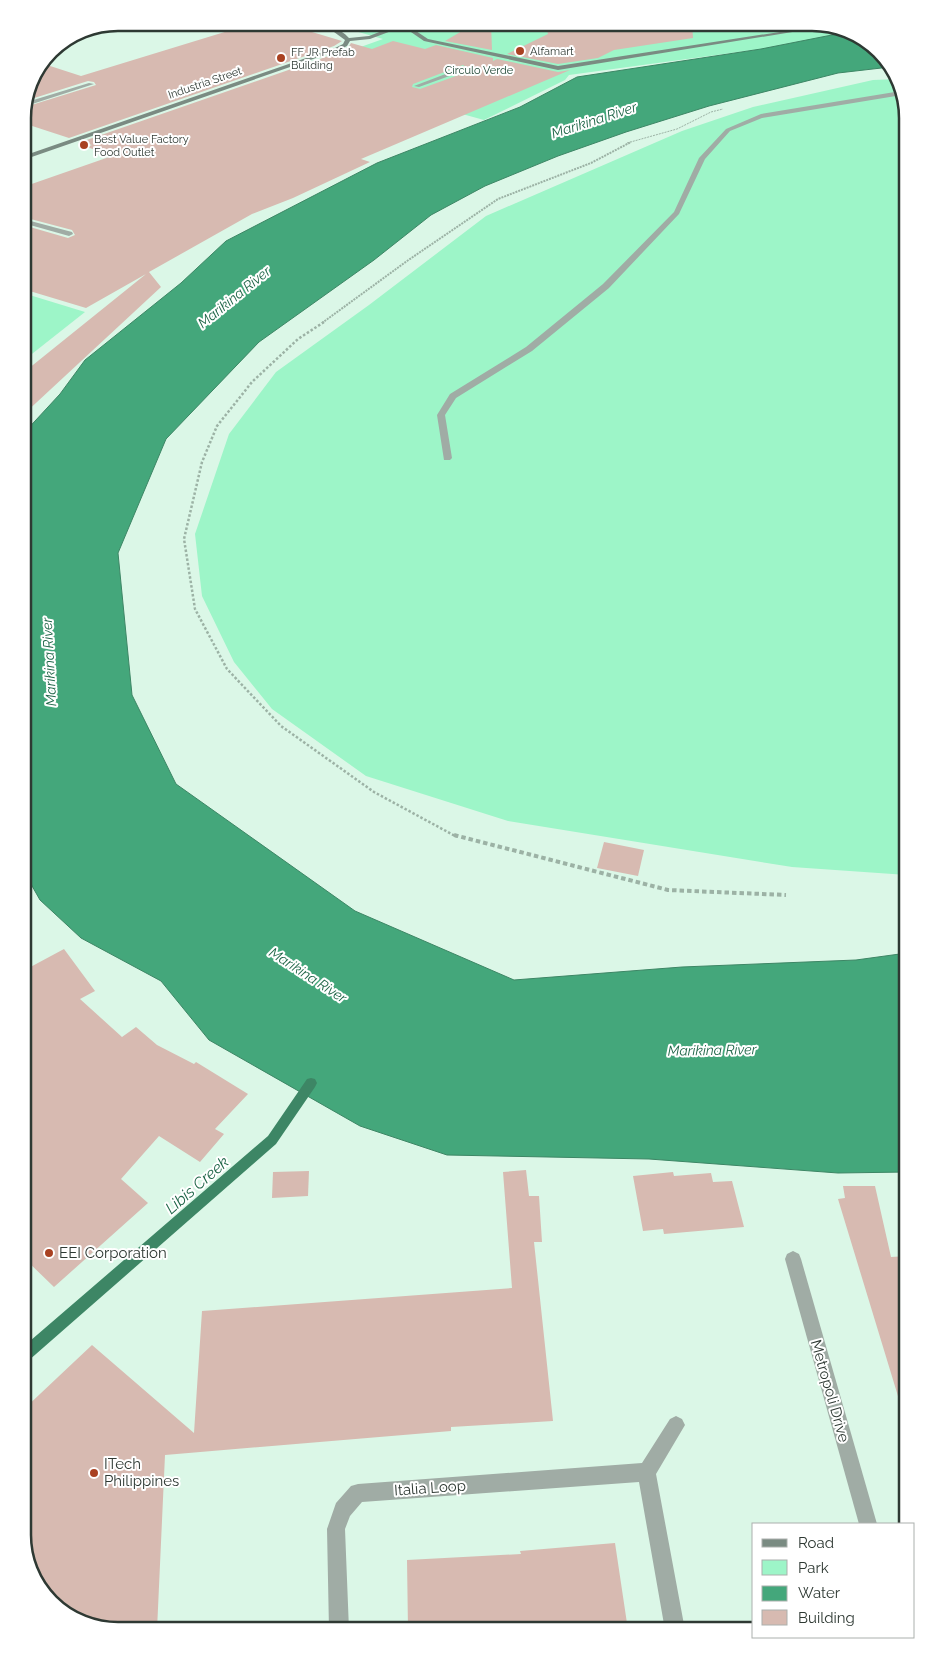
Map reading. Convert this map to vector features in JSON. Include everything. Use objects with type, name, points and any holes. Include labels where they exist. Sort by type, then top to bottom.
[{"type":"street","points":[[334,31],[346,36],[348,40]]},
{"type":"street","name":"Industria Street","points":[[31,155],[337,49],[345,45],[348,40],[370,37],[387,31]]},
{"type":"street","points":[[412,31],[426,40],[558,68],[795,31]]},
{"type":"street","points":[[417,86],[464,69]]},
{"type":"street","points":[[33,102],[91,84]]},
{"type":"street","points":[[447,458],[441,415],[452,396],[528,349],[606,286],[677,213],[702,158],[728,130],[761,116],[895,94]]},
{"type":"street","points":[[31,224],[69,234]]},
{"type":"street","name":"Metropoli Drive","points":[[793,1259],[868,1523]]},
{"type":"street","points":[[674,1622],[647,1472],[676,1425]]},
{"type":"street","name":"Italia Loop","points":[[338,1622],[336,1529],[343,1510],[358,1493],[647,1472]]},
{"type":"path","points":[[729,108],[711,112],[677,129],[624,144],[591,163],[498,199],[407,261],[349,305],[298,340],[252,382],[217,426],[202,462],[184,539],[195,609],[228,669],[281,726],[374,792],[455,836],[668,890],[786,895]]},
{"type":"green space","name":"Circulo Verde","points":[[355,31],[818,31],[834,34],[761,49],[569,75],[565,80],[484,120],[299,69],[383,39]]},
{"type":"green space","points":[[890,79],[897,101],[899,118],[899,874],[792,867],[508,821],[366,776],[272,709],[234,662],[202,596],[195,534],[229,434],[276,372],[369,305],[486,216],[682,131],[753,107],[873,80]]},
{"type":"green space","points":[[31,295],[85,312],[31,355]]},
{"type":"water","name":"Marikina River","points":[[834,34],[860,46],[882,68],[838,73],[709,106],[626,132],[558,156],[485,186],[431,215],[374,260],[259,342],[166,439],[118,553],[132,695],[176,784],[355,911],[514,980],[682,967],[856,960],[899,954],[899,1172],[838,1173],[649,1159],[447,1155],[360,1126],[209,1040],[161,981],[81,938],[40,900],[31,884],[31,425],[60,394],[85,360],[181,283],[226,241],[377,163],[520,107],[577,77],[761,49]]},
{"type":"building","points":[[228,31],[309,31],[342,41],[334,46],[69,138],[31,126],[32,105],[96,85],[94,82],[88,81],[34,98],[38,85],[50,66],[81,76]]},
{"type":"building","points":[[462,31],[491,31],[492,50],[445,41]]},
{"type":"building","points":[[547,31],[693,31],[693,38],[614,50],[598,58],[558,64],[507,54],[548,34]]},
{"type":"building","points":[[393,41],[425,49],[436,45],[493,58],[493,61],[497,59],[558,72],[570,70],[361,159],[370,162],[293,198],[252,214],[149,272],[161,287],[31,408],[31,367],[146,274],[86,308],[31,291],[31,227],[68,238],[75,235],[72,230],[31,219],[31,184],[112,156],[87,147],[92,145],[81,142],[340,52],[348,48],[351,43],[372,49]],"holes":[[[463,65],[468,69],[467,72],[420,89],[412,87],[413,84]]]},
{"type":"building","points":[[604,842],[644,850],[638,876],[597,868]]},
{"type":"building","points":[[64,949],[95,991],[80,999],[122,1037],[136,1027],[157,1045],[194,1064],[196,1062],[248,1094],[215,1129],[224,1134],[200,1162],[159,1136],[121,1179],[148,1203],[54,1287],[31,1265],[31,967]]},
{"type":"building","points":[[526,1170],[529,1196],[539,1196],[542,1242],[534,1242],[553,1421],[451,1427],[451,1431],[165,1455],[157,1622],[112,1622],[90,1617],[70,1607],[53,1592],[40,1573],[32,1546],[31,1402],[92,1345],[194,1433],[202,1311],[512,1288],[503,1172]]},
{"type":"building","points":[[309,1171],[308,1196],[272,1198],[273,1172]]},
{"type":"building","points":[[673,1172],[674,1176],[711,1173],[713,1182],[732,1181],[744,1227],[664,1234],[663,1229],[643,1231],[633,1176]]},
{"type":"building","points":[[843,1186],[875,1186],[891,1257],[899,1257],[899,1399],[838,1199],[845,1198]]},
{"type":"building","points":[[615,1543],[627,1622],[408,1622],[407,1560],[521,1554],[520,1551]]},
{"type":"waterway","name":"Libis Creek","points":[[31,1349],[272,1140],[311,1083]]},
{"type":"place","name":"Alfamart","points":[[520,51]]},
{"type":"place","name":"FF JR Prefab Building","points":[[281,58]]},
{"type":"place","name":"Best Value Factory Food Outlet","points":[[84,145]]},
{"type":"place","name":"EEI Corporation","points":[[49,1253]]},
{"type":"place","name":"ITech Philippines","points":[[94,1473]]}]
